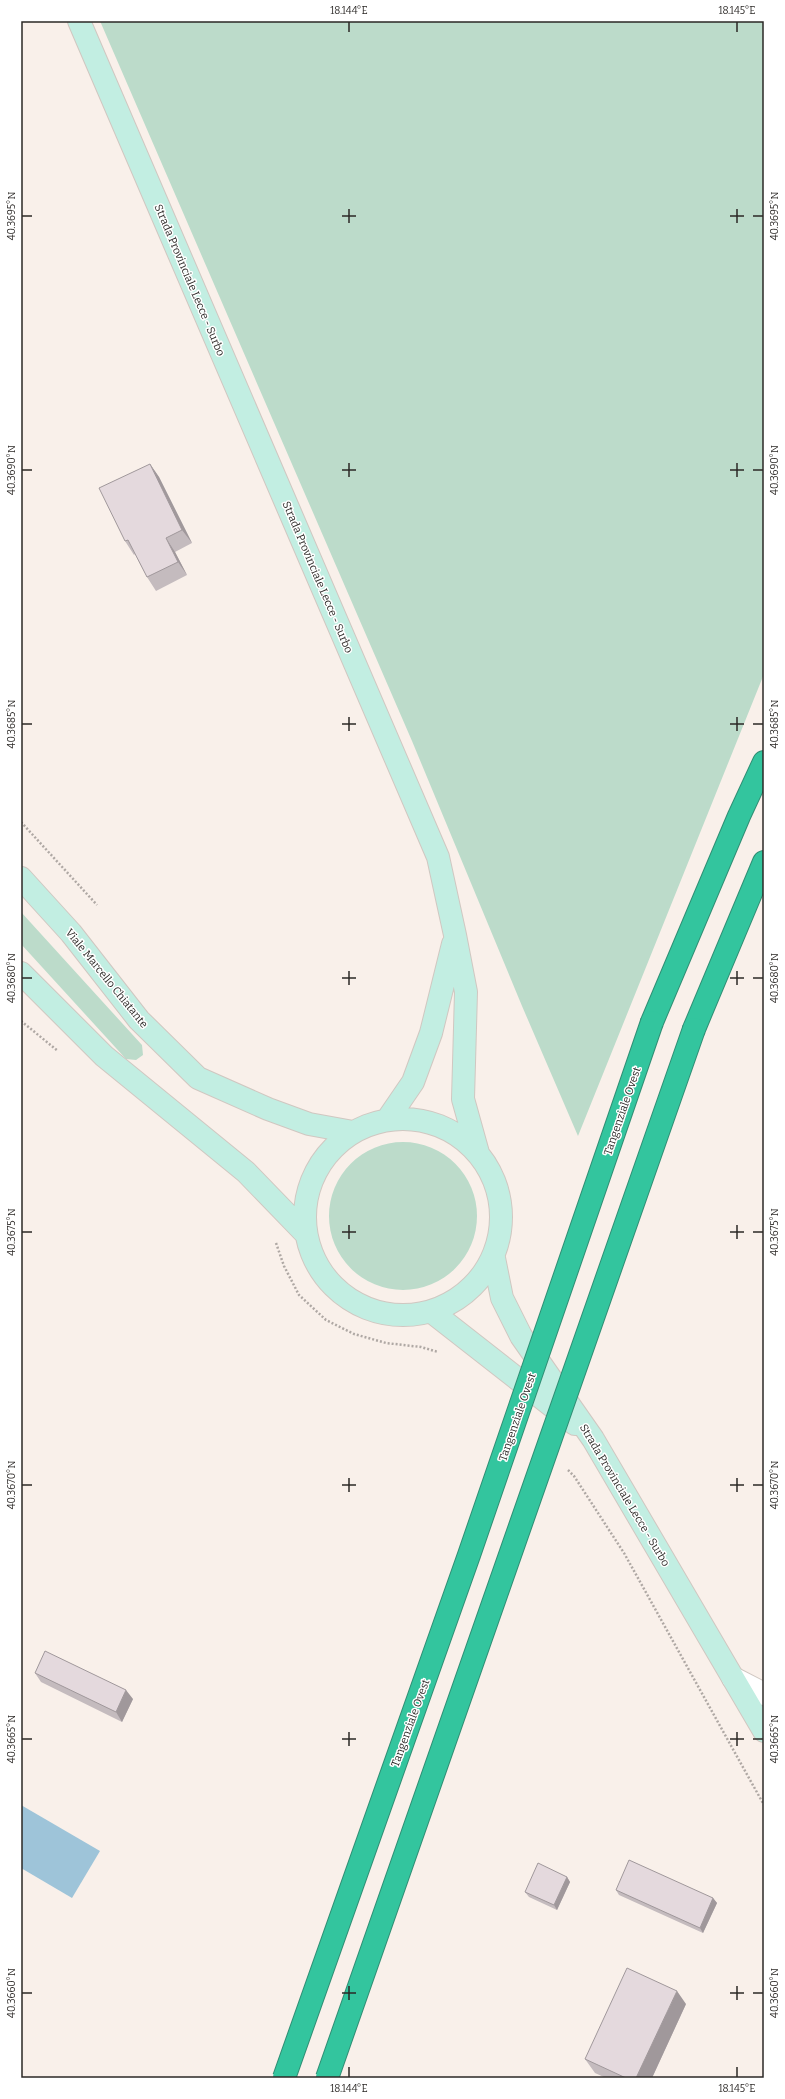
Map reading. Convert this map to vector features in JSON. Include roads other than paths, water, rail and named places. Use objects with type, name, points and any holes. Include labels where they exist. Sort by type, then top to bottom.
[{"type":"highway","name":"Tangenziale Ovest","points":[[284,2078],[470,1555],[652,1022],[739,816],[764,762]]},
{"type":"highway","points":[[327,2078],[694,1029],[764,862]]},
{"type":"street","name":"Strada Provinciale Lecce - Surbo","points":[[79,21],[438,857],[456,935],[466,992],[463,1100],[478,1153]]},
{"type":"street","name":"Viale Marcello Chiatante","points":[[21,878],[70,933],[139,1020],[198,1078],[268,1109],[309,1124],[352,1132]]},
{"type":"street","points":[[387,1120],[413,1082],[431,1034],[456,935]]},
{"type":"street","points":[[21,973],[104,1056],[246,1172],[306,1234]]},
{"type":"street","points":[[387,1120],[421,1120],[452,1132],[478,1153],[494,1177],[501,1203],[501,1231],[494,1258],[478,1282],[457,1300],[432,1312],[399,1316],[366,1309],[338,1291],[317,1266],[306,1234],[305,1205],[313,1176],[330,1151],[352,1132],[369,1124],[387,1120]]},
{"type":"street","name":"Strada Provinciale Lecce - Surbo","points":[[494,1258],[502,1298],[521,1336],[593,1439],[764,1731]]},
{"type":"street","points":[[432,1312],[593,1439]]},
{"type":"street","points":[[733,1678],[764,1694]]},
{"type":"water","points":[[21,1805],[100,1851],[72,1898],[21,1868]]}]
